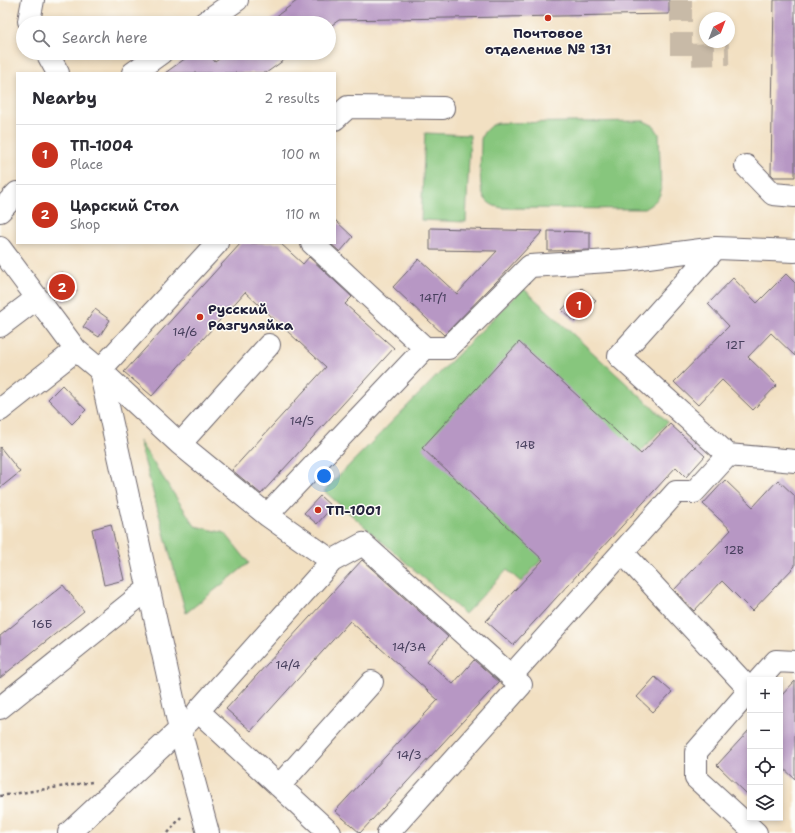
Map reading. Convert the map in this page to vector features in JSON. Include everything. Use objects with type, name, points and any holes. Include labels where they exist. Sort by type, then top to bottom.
[{"type":"lane","points":[[30,16],[33,0]]},
{"type":"lane","points":[[214,16],[237,0]]},
{"type":"lane","points":[[51,60],[57,72]]},
{"type":"lane","points":[[133,72],[151,60]]},
{"type":"lane","points":[[336,118],[348,107],[444,108]]},
{"type":"lane","points":[[746,166],[773,194],[795,196]]},
{"type":"lane","points":[[0,211],[16,194]]},
{"type":"lane","points":[[100,370],[217,244]]},
{"type":"lane","points":[[313,244],[425,348],[448,348],[530,266],[625,260],[716,248],[795,251]]},
{"type":"lane","points":[[0,248],[76,350],[100,370],[180,444],[267,515],[332,561]]},
{"type":"lane","points":[[716,248],[619,356],[728,455],[795,461]]},
{"type":"lane","points":[[0,326],[37,298]]},
{"type":"lane","points":[[180,444],[269,345]]},
{"type":"lane","points":[[267,515],[425,348]]},
{"type":"lane","points":[[0,410],[76,350]]},
{"type":"lane","points":[[100,370],[180,730],[208,833]]},
{"type":"lane","points":[[511,676],[676,492],[694,492],[728,455]]},
{"type":"lane","points":[[69,833],[180,730],[332,561],[363,544],[521,685],[388,833]]},
{"type":"lane","points":[[622,552],[747,687]]},
{"type":"lane","points":[[0,708],[148,589]]},
{"type":"lane","points":[[762,677],[776,662],[795,662]]},
{"type":"lane","points":[[279,786],[372,682]]},
{"type":"lane","points":[[747,693],[696,752],[696,778],[749,831]]},
{"type":"lane","points":[[198,711],[330,833]]},
{"type":"path","points":[[0,796],[130,776]]},
{"type":"green space","points":[[644,121],[654,126],[659,134],[661,191],[657,200],[644,209],[503,208],[492,205],[484,197],[480,178],[481,139],[485,131],[492,125],[498,123]]},
{"type":"green space","points":[[425,133],[470,135],[466,222],[421,220]]},
{"type":"green space","points":[[523,288],[668,422],[521,582],[507,570],[465,614],[324,491]]},
{"type":"green space","points":[[139,441],[195,526],[225,533],[249,563],[186,613]]},
{"type":"building","points":[[298,0],[669,0],[669,14],[339,20],[336,22],[336,16],[276,16]]},
{"type":"building","points":[[774,0],[795,0],[795,177],[774,177],[771,174]]},
{"type":"building","points":[[183,60],[214,60],[215,62],[218,60],[284,60],[267,72],[166,72]]},
{"type":"building","points":[[336,221],[353,237],[340,252],[331,244],[336,244]]},
{"type":"building","points":[[430,228],[543,231],[444,335],[393,287],[419,259],[457,294],[497,251],[430,250]]},
{"type":"building","points":[[548,231],[590,232],[590,250],[548,251]]},
{"type":"building","points":[[240,244],[281,244],[303,264],[309,257],[352,297],[345,304],[394,348],[261,494],[232,470],[326,367],[245,292],[152,396],[124,372]]},
{"type":"building","points":[[62,272],[77,291],[63,302],[48,283]]},
{"type":"building","points":[[786,274],[795,283],[795,356],[771,333],[748,357],[777,385],[753,410],[722,380],[698,405],[674,382],[729,326],[708,304],[733,278],[757,303]]},
{"type":"building","points":[[582,288],[596,300],[575,322],[562,310]]},
{"type":"building","points":[[95,309],[110,320],[99,337],[83,327]]},
{"type":"building","points":[[519,342],[641,454],[670,424],[705,456],[686,477],[676,467],[513,645],[486,621],[543,560],[422,448]]},
{"type":"building","points":[[62,385],[86,410],[72,424],[48,399]]},
{"type":"building","points":[[0,447],[20,472],[0,488]]},
{"type":"building","points":[[725,480],[753,507],[778,480],[795,496],[795,566],[752,611],[722,581],[694,611],[674,590],[731,530],[703,504]]},
{"type":"building","name":"ТП-1001","points":[[320,496],[332,507],[317,524],[304,513]]},
{"type":"building","points":[[111,524],[124,580],[104,585],[92,529]]},
{"type":"building","points":[[362,560],[448,637],[427,661],[453,684],[474,660],[499,682],[360,833],[335,811],[438,700],[350,621],[251,731],[226,709]]},
{"type":"building","points":[[63,585],[84,611],[0,678],[0,636]]},
{"type":"building","points":[[655,677],[672,692],[653,712],[637,697]]},
{"type":"building","points":[[795,681],[795,779],[783,768],[783,694]]},
{"type":"building","points":[[747,732],[747,794],[717,765]]},
{"type":"tunnel","points":[[681,0],[681,55],[729,54]]},
{"type":"place","name":"Почтовое отделение № 131","points":[[548,18]]},
{"type":"place","name":"Царский Стол","points":[[62,287]]},
{"type":"place","name":"ТП-1004","points":[[579,305]]},
{"type":"place","name":"Русский Разгуляйка","points":[[200,317]]},
{"type":"place","name":"ТП-1001","points":[[318,510]]}]
